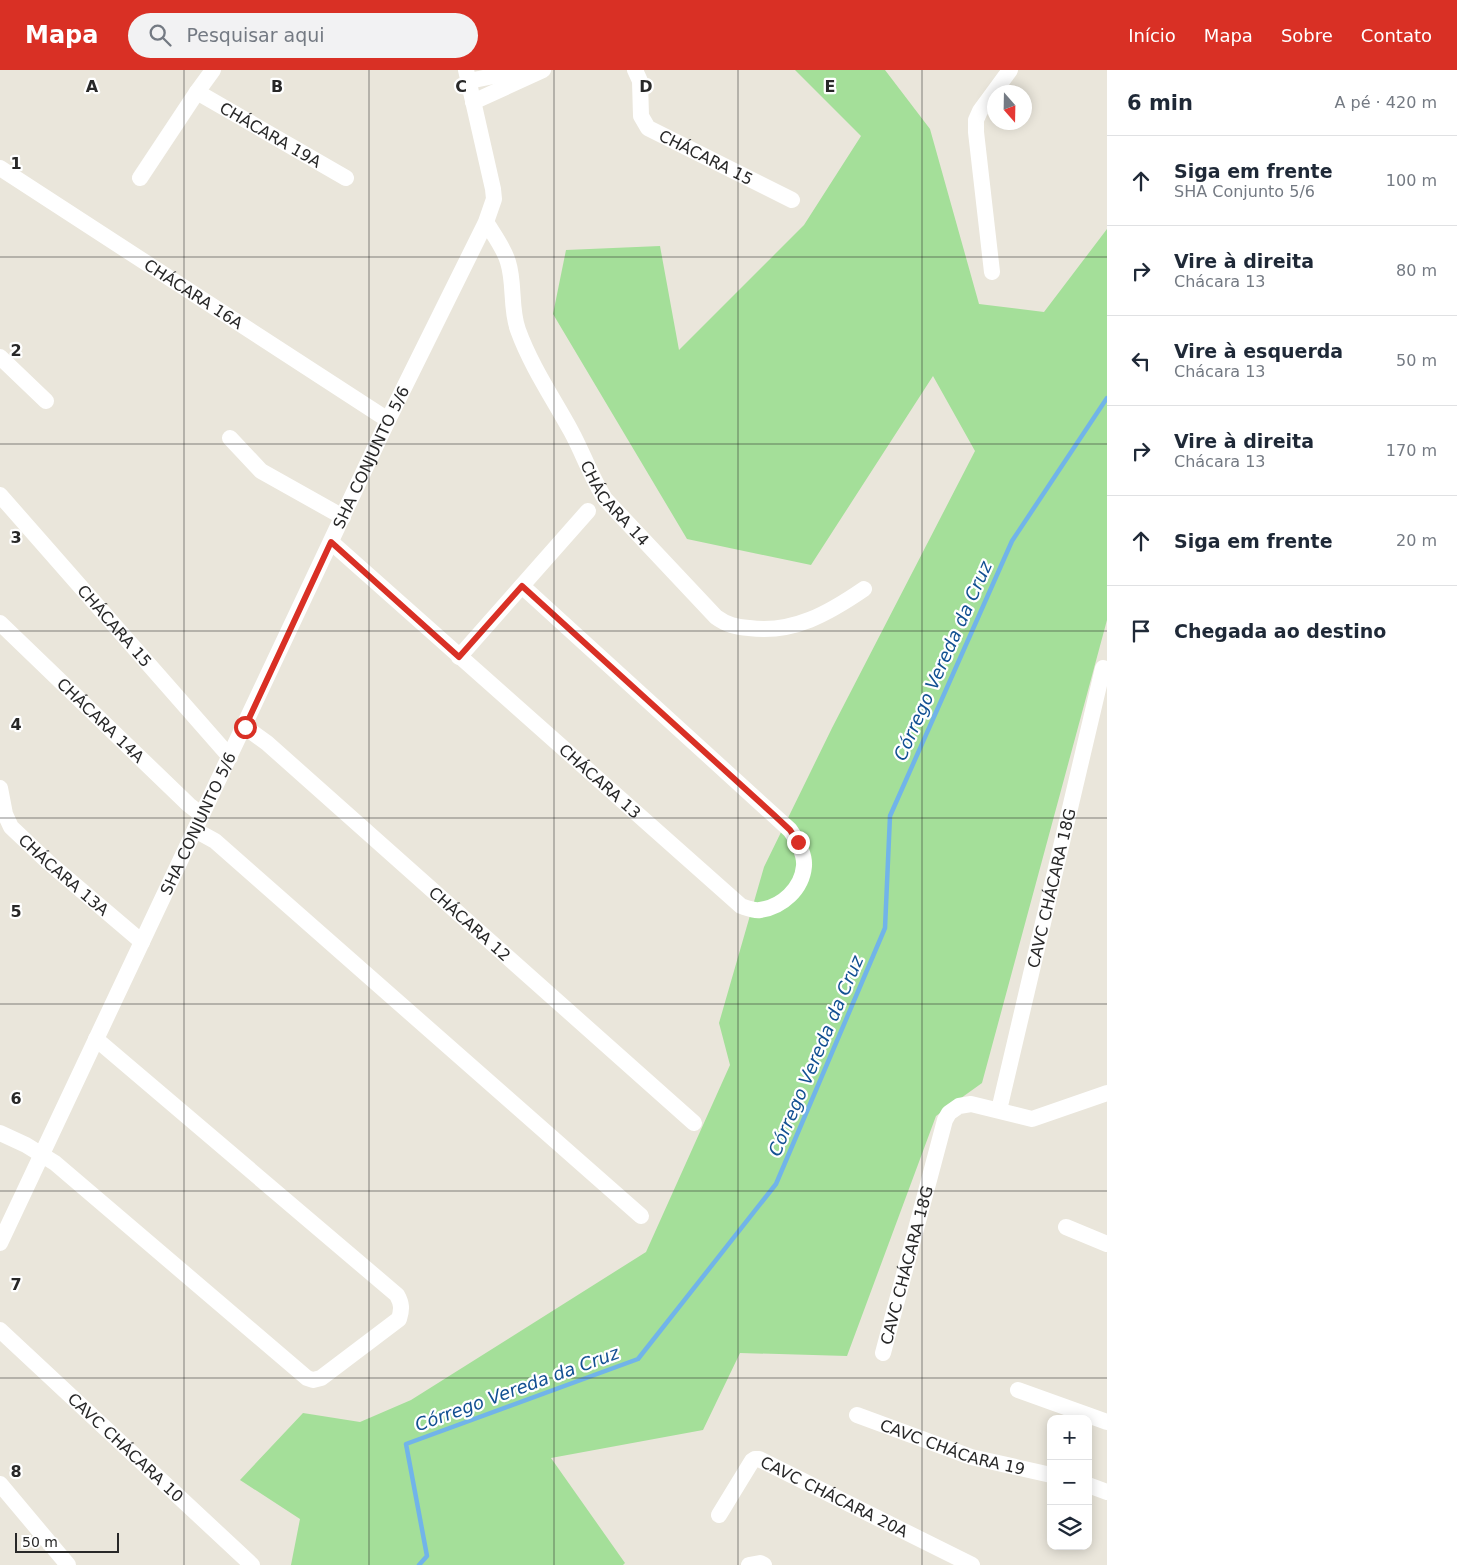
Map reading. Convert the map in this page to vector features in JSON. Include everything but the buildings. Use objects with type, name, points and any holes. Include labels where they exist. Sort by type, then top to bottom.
[{"type":"street","points":[[140,178],[213,70]]},
{"type":"street","points":[[467,76],[523,70]]},
{"type":"street","points":[[473,102],[543,70]]},
{"type":"street","name":"CHÁCARA 15","points":[[635,70],[640,81],[641,116],[648,128],[792,200]]},
{"type":"street","points":[[992,272],[976,120],[980,111],[1010,70]]},
{"type":"street","name":"SHA CONJUNTO 5/6","points":[[0,1243],[41,1154],[101,1043],[142,942],[245,727],[388,420],[486,222],[494,199],[493,188],[467,76]]},
{"type":"street","name":"CHÁCARA 19A","points":[[197,92],[346,178]]},
{"type":"street","name":"CHÁCARA 16A","points":[[0,168],[388,420]]},
{"type":"street","name":"CHÁCARA 14","points":[[486,222],[508,262],[511,276],[513,310],[518,330],[543,384],[572,433],[598,489],[604,499],[716,617],[724,623],[734,626],[779,630],[836,609],[864,589]]},
{"type":"street","points":[[0,357],[46,401]]},
{"type":"street","points":[[230,438],[261,471],[343,517]]},
{"type":"street","name":"CHÁCARA 15","points":[[0,494],[230,757]]},
{"type":"street","points":[[459,657],[588,511]]},
{"type":"street","name":"CHÁCARA 13","points":[[331,542],[741,906],[758,910],[774,907],[788,897],[801,881],[804,865],[798,842],[790,830],[522,586]]},
{"type":"street","name":"CHÁCARA 14A","points":[[0,623],[189,805],[199,822]]},
{"type":"street","name":"CAVC CHÁCARA 18G","points":[[999,1110],[1103,668]]},
{"type":"street","name":"CHÁCARA 12","points":[[245,727],[274,750],[694,1123]]},
{"type":"street","name":"CHÁCARA 13A","points":[[0,788],[5,814],[11,827],[48,862],[142,942]]},
{"type":"street","points":[[199,822],[215,841],[641,1216]]},
{"type":"street","points":[[0,1133],[55,1163],[307,1378],[313,1380],[321,1378],[399,1318],[402,1309],[397,1295],[101,1043]]},
{"type":"street","name":"CAVC CHÁCARA 18G","points":[[883,1353],[945,1120],[949,1113],[959,1106],[971,1104],[1032,1119],[1107,1093]]},
{"type":"street","points":[[1066,1227],[1107,1244]]},
{"type":"street","name":"CAVC CHÁCARA 10","points":[[0,1330],[252,1565]]},
{"type":"street","points":[[1018,1390],[1107,1422]]},
{"type":"street","name":"CAVC CHÁCARA 19","points":[[857,1415],[971,1457],[1047,1474]]},
{"type":"street","name":"CAVC CHÁCARA 20A","points":[[719,1515],[752,1461],[759,1459],[972,1565]]},
{"type":"street","points":[[0,1484],[68,1565]]},
{"type":"street","points":[[1092,1487],[1107,1492]]},
{"type":"street","points":[[750,1565],[760,1563],[764,1565]]},
{"type":"green space","points":[[795,70],[885,70],[930,129],[979,304],[1044,312],[1107,229],[1107,620],[982,1083],[936,1116],[847,1356],[740,1353],[703,1430],[551,1458],[625,1563],[623,1565],[291,1565],[300,1519],[240,1480],[303,1413],[360,1422],[411,1400],[646,1252],[730,1065],[719,1023],[764,867],[832,728],[975,451],[933,376],[811,565],[687,539],[553,314],[566,250],[660,246],[679,350],[804,225],[861,136]]},
{"type":"waterway","name":"Córrego Vereda da Cruz","points":[[419,1565],[427,1556],[406,1444],[638,1359],[776,1184],[885,928],[890,816],[1012,541],[1107,398]]},
{"type":"route","points":[[245,727],[331,542],[459,657],[522,586],[774,815],[790,830],[798,842]]}]
